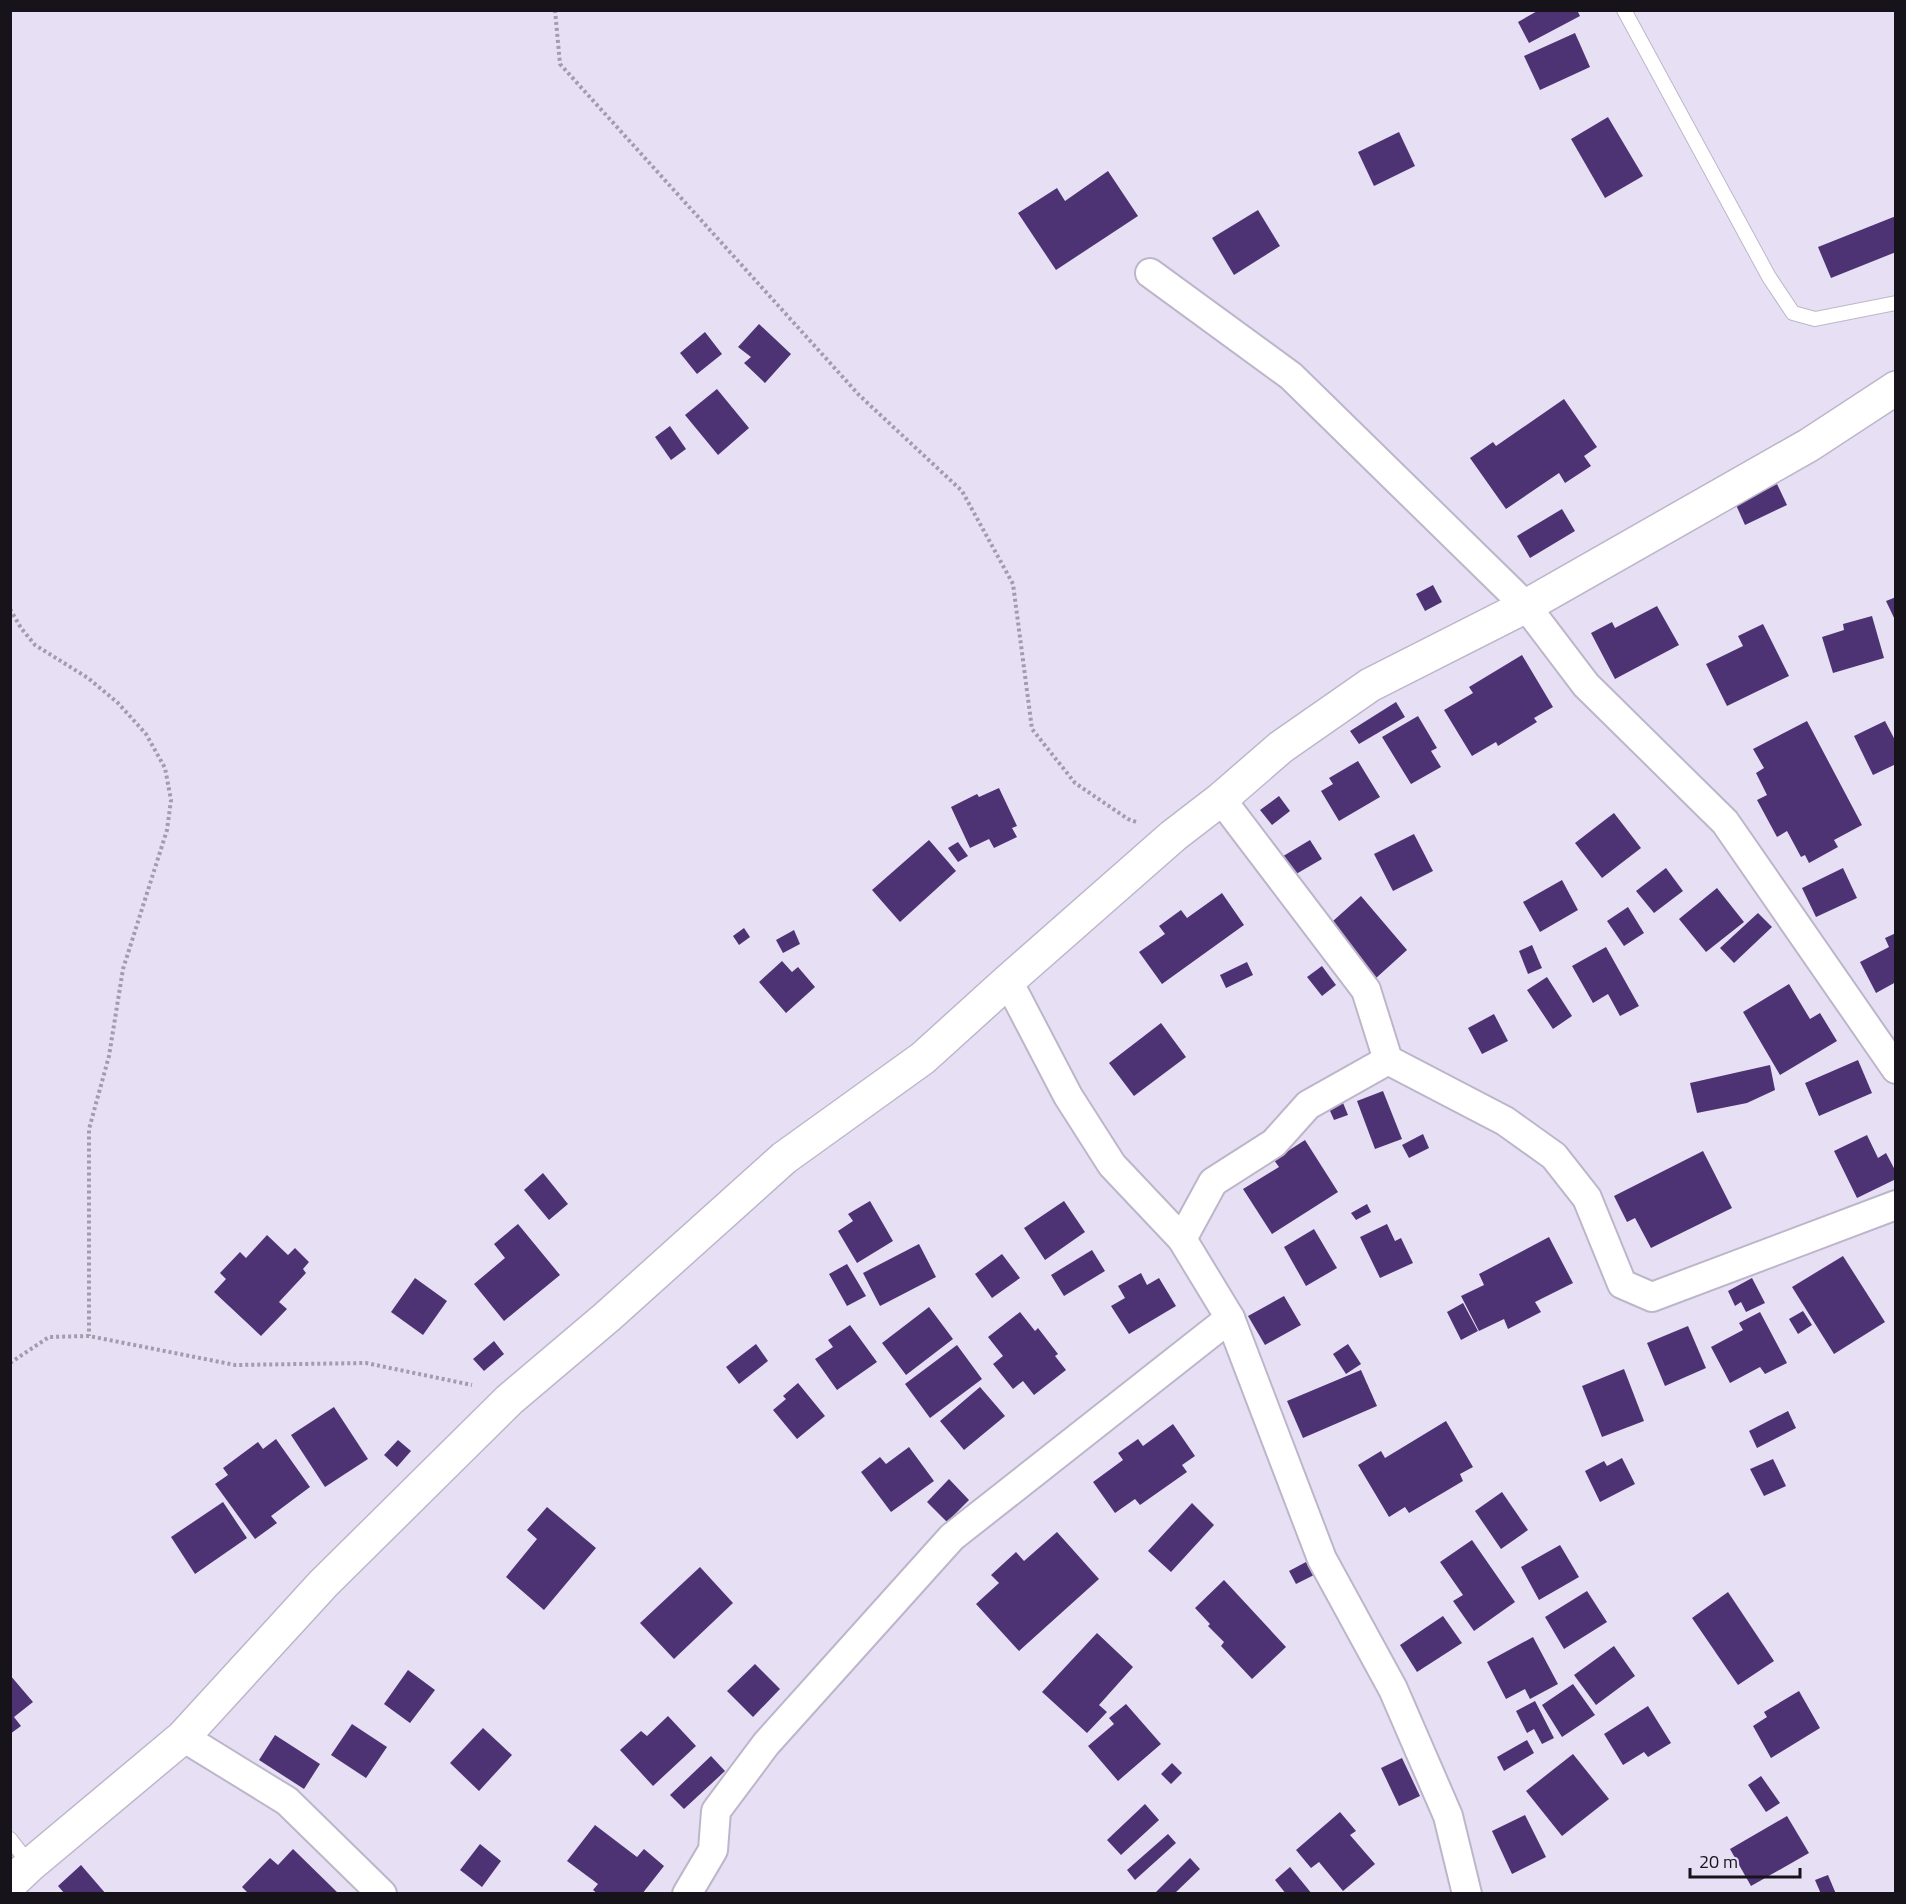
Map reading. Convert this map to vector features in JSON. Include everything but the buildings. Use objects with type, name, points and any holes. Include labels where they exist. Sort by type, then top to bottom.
[{"type":"street","points":[[1150,273],[1291,376],[1526,606],[1586,685],[1725,822],[1896,1069]]},
{"type":"street","points":[[20,1875],[183,1737],[323,1584],[509,1400],[607,1317],[784,1158],[923,1058],[1173,836],[1221,799],[1281,747],[1370,685],[1526,606],[1809,445],[1896,388]]},
{"type":"street","points":[[1221,799],[1366,990],[1388,1060],[1505,1121],[1554,1156],[1587,1198],[1622,1284],[1652,1297],[1896,1206]]},
{"type":"street","points":[[1008,981],[1068,1096],[1112,1165],[1182,1239],[1230,1318],[1322,1558],[1393,1689],[1448,1816],[1460,1889]]},
{"type":"street","points":[[1182,1239],[1213,1182],[1274,1143],[1308,1105],[1388,1060]]},
{"type":"street","points":[[687,1893],[713,1850],[716,1811],[766,1744],[952,1537],[1230,1318]]},
{"type":"street","points":[[183,1737],[287,1801],[382,1893]]},
{"type":"lane","points":[[1624,10],[1769,277],[1793,313],[1815,319],[1896,303]]},
{"type":"lane","points":[[10,1839],[20,1875]]},
{"type":"path","points":[[555,10],[560,64],[859,395],[962,491],[1012,584],[1032,729],[1075,783],[1128,819],[1173,836]]},
{"type":"path","points":[[10,609],[21,628],[35,645],[88,678],[118,703],[146,735],[165,768],[171,800],[166,830],[123,969],[109,1056],[89,1129],[89,1336]]},
{"type":"path","points":[[10,1363],[49,1337],[89,1336],[235,1365],[366,1362],[475,1386],[509,1400]]}]
